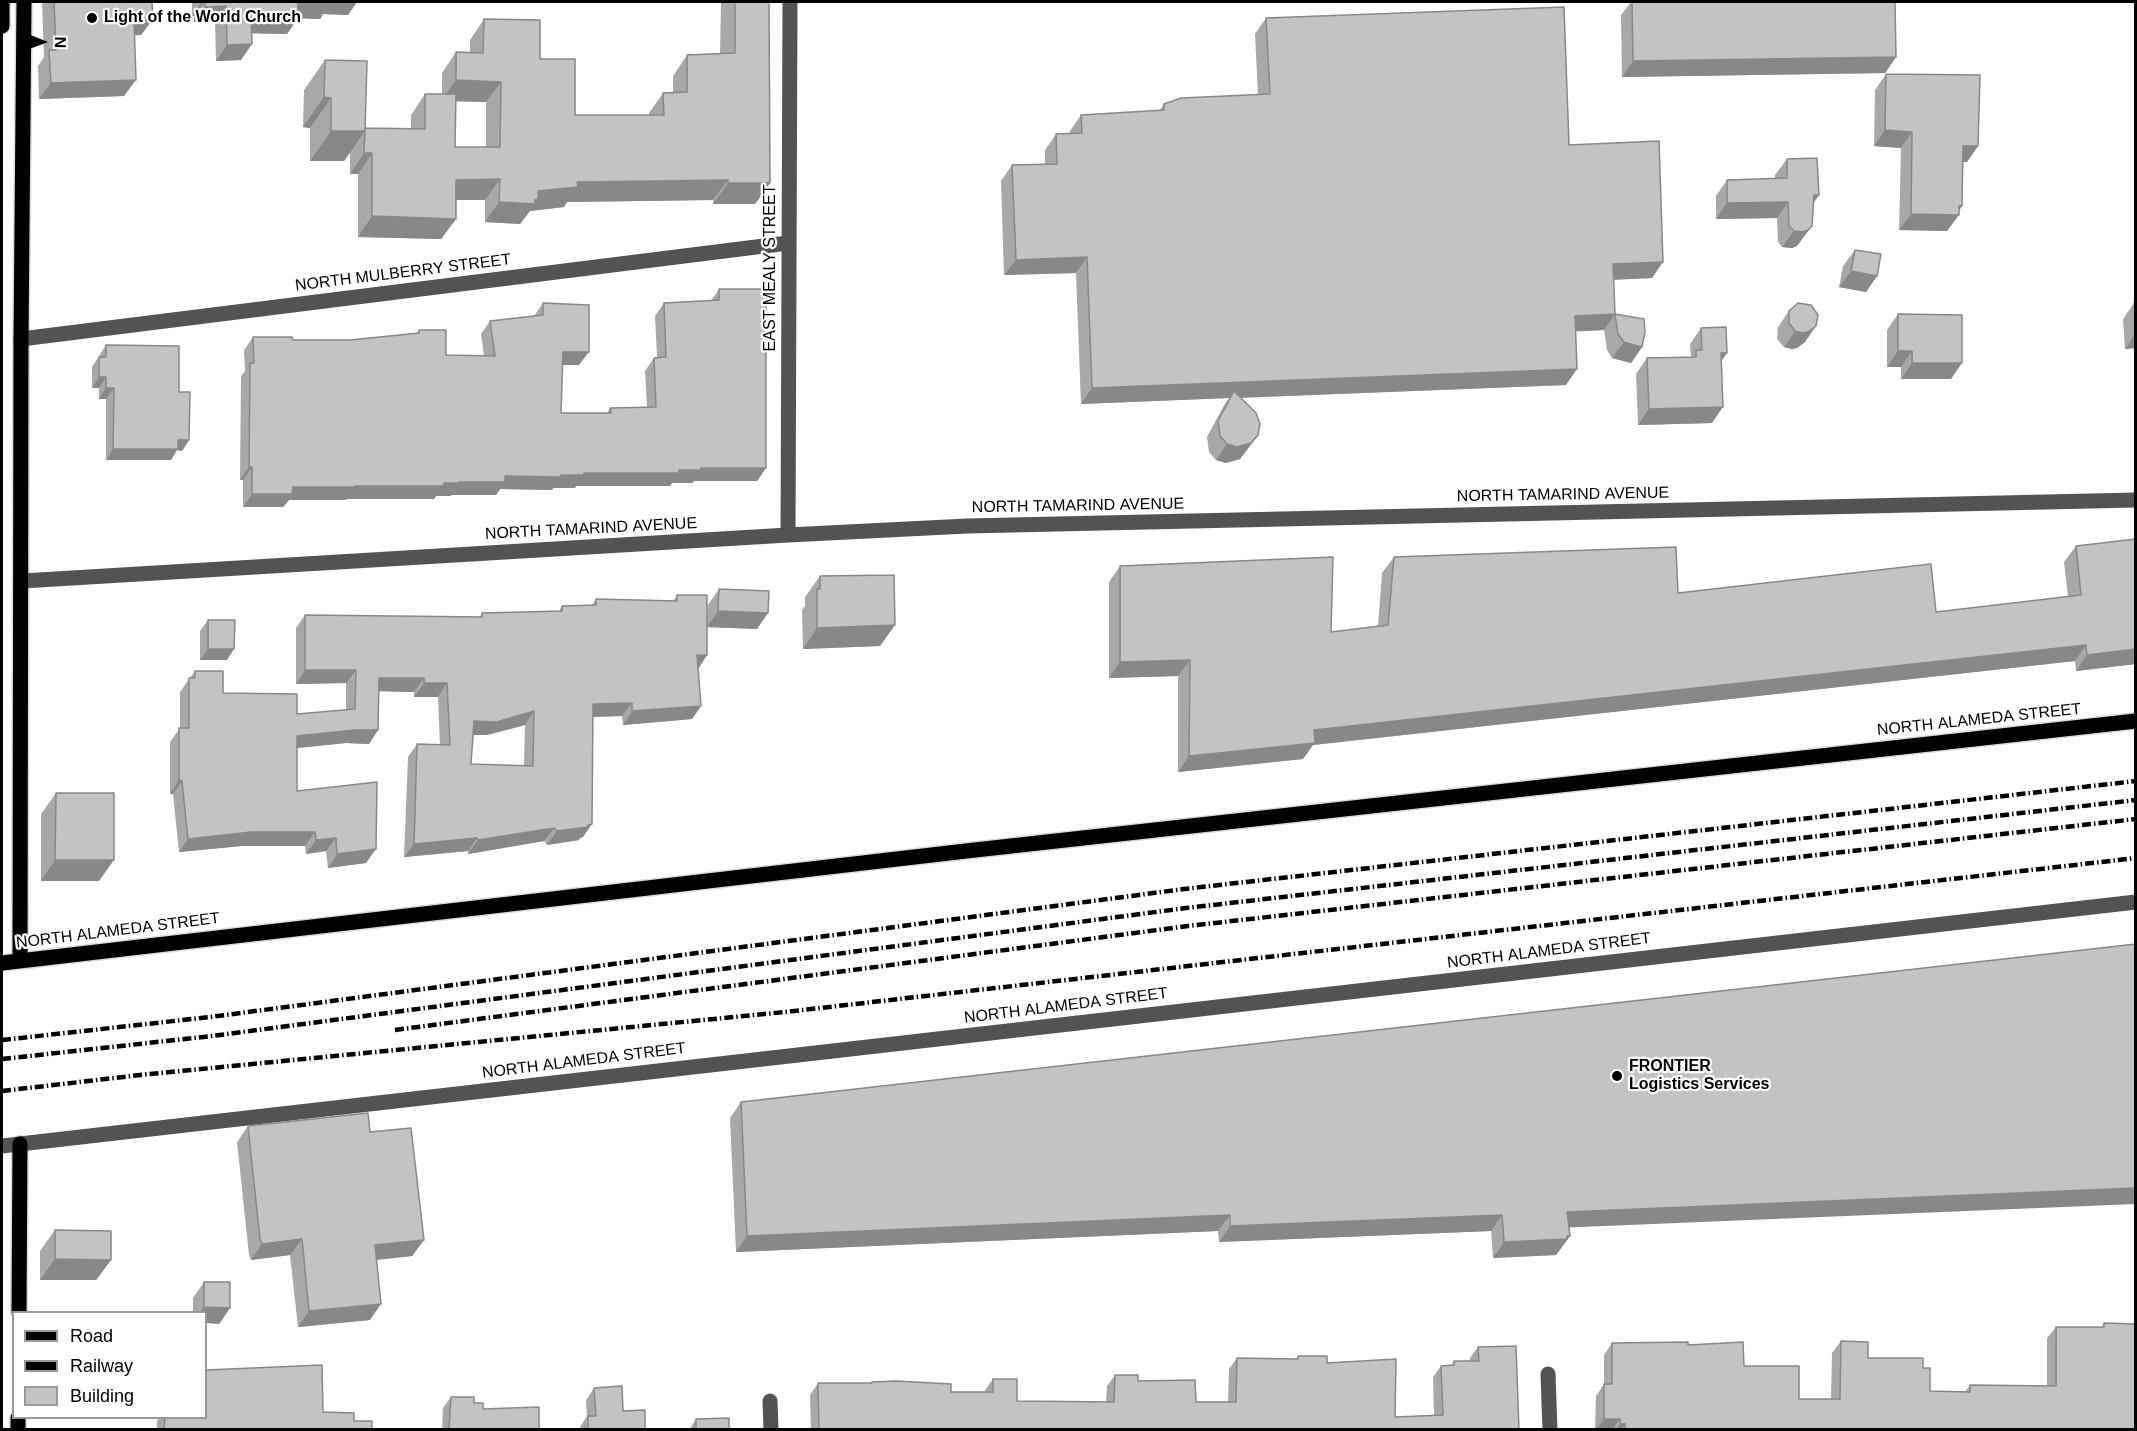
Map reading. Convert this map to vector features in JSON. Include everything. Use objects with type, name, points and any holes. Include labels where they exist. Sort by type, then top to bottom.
[{"type":"main road","points":[[2,2],[2,26]]},
{"type":"main road","points":[[21,960],[21,339],[24,2]]},
{"type":"main road","name":"NORTH ALAMEDA STREET","points":[[2,963],[978,850],[2136,721]]},
{"type":"main road","points":[[19,1311],[20,1144]]},
{"type":"street","name":"EAST MEALY STREET","points":[[788,535],[790,2]]},
{"type":"street","name":"NORTH MULBERRY STREET","points":[[21,339],[788,243]]},
{"type":"street","name":"NORTH TAMARIND AVENUE","points":[[22,581],[967,526],[2136,500]]},
{"type":"street","name":"NORTH ALAMEDA STREET","points":[[2,1146],[2136,902]]},
{"type":"street","points":[[1548,1374],[1550,1430]]},
{"type":"street","points":[[770,1401],[771,1430]]},
{"type":"building","points":[[54,2],[152,2],[153,19],[134,20],[136,80],[51,83],[49,50],[56,50]]},
{"type":"building","points":[[205,2],[331,2],[331,4],[298,3],[298,18],[251,17],[252,44],[227,45],[226,6],[205,7]]},
{"type":"building","points":[[735,2],[769,2],[770,183],[728,183],[728,180],[577,182],[578,187],[538,191],[538,200],[535,200],[535,204],[499,202],[500,179],[456,180],[456,219],[372,216],[372,153],[364,153],[365,128],[425,129],[425,94],[456,94],[455,147],[500,147],[501,82],[456,80],[456,52],[483,53],[484,19],[540,20],[540,59],[575,59],[575,115],[664,115],[663,93],[687,92],[687,55],[735,53]]},
{"type":"building","points":[[1632,2],[1895,2],[1896,57],[1633,61]]},
{"type":"building","points":[[1564,7],[1569,145],[1659,141],[1663,262],[1613,264],[1615,314],[1575,316],[1577,369],[1092,388],[1087,257],[1016,260],[1012,165],[1057,164],[1056,134],[1082,133],[1081,115],[1164,110],[1164,104],[1181,98],[1270,94],[1266,18]]},
{"type":"building","points":[[325,60],[367,61],[365,131],[331,131],[331,98],[324,97]]},
{"type":"building","points":[[1886,74],[1980,75],[1978,146],[1963,146],[1962,206],[1959,206],[1959,215],[1911,214],[1912,132],[1885,130]]},
{"type":"building","points":[[1817,158],[1819,195],[1814,195],[1812,226],[1808,230],[1794,231],[1789,226],[1788,202],[1727,203],[1727,180],[1787,178],[1787,159]]},
{"type":"building","points":[[1855,250],[1881,254],[1877,276],[1851,271]]},
{"type":"building","points":[[719,289],[766,289],[766,468],[701,468],[701,470],[679,470],[679,473],[584,473],[584,475],[561,475],[561,477],[505,476],[505,482],[459,482],[444,483],[444,486],[293,487],[292,494],[252,494],[252,467],[249,467],[250,363],[254,363],[253,337],[350,340],[419,333],[419,330],[446,330],[446,355],[495,356],[490,321],[543,315],[543,303],[589,305],[589,352],[563,352],[561,413],[611,413],[610,408],[656,407],[654,358],[666,357],[664,303],[719,300]]},
{"type":"building","points":[[1798,303],[1811,305],[1818,315],[1816,326],[1808,332],[1795,331],[1789,323],[1789,311]]},
{"type":"building","points":[[2134,303],[2136,303],[2136,328]]},
{"type":"building","points":[[1615,314],[1644,319],[1645,332],[1642,347],[1624,342],[1618,334]]},
{"type":"building","points":[[1898,314],[1962,315],[1962,363],[1912,363],[1912,351],[1898,351]]},
{"type":"building","points":[[1726,327],[1727,353],[1721,353],[1723,407],[1649,409],[1647,358],[1696,357],[1696,350],[1702,350],[1701,328]]},
{"type":"building","points":[[106,345],[179,346],[179,392],[190,392],[189,440],[178,440],[178,449],[113,449],[114,388],[106,388],[106,377],[99,377],[99,357],[106,357]]},
{"type":"building","points":[[1234,391],[1256,413],[1260,424],[1258,435],[1251,443],[1237,447],[1227,444],[1220,436],[1218,421]]},
{"type":"building","points":[[2136,539],[2136,649],[2087,655],[2086,645],[1314,730],[1315,743],[1189,756],[1190,660],[1120,662],[1120,566],[1333,557],[1331,632],[1388,625],[1394,557],[1676,547],[1678,593],[1931,564],[1936,612],[2081,595],[2076,546]]},
{"type":"building","points":[[894,575],[895,625],[817,628],[817,589],[820,589],[820,576]]},
{"type":"building","points":[[719,589],[769,591],[768,613],[718,611]]},
{"type":"building","points":[[677,595],[707,595],[707,655],[697,655],[701,706],[632,711],[632,703],[593,704],[592,824],[588,827],[557,831],[554,828],[478,840],[477,838],[414,844],[417,744],[450,745],[447,683],[424,683],[424,678],[379,678],[378,730],[297,736],[297,791],[377,782],[376,849],[337,854],[336,838],[316,840],[315,832],[251,832],[188,839],[182,781],[179,780],[179,728],[189,728],[189,678],[195,678],[195,671],[223,671],[223,693],[297,694],[297,714],[355,709],[356,670],[305,670],[305,615],[482,617],[482,613],[562,611],[562,606],[596,605],[596,599],[677,601]],"holes":[[[534,711],[533,766],[471,764],[474,721],[497,722]]]},
{"type":"building","points":[[208,620],[235,620],[234,649],[208,649]]},
{"type":"building","points":[[56,793],[114,793],[114,860],[55,860]]},
{"type":"building","name":"FRONTIER Logistics Services","points":[[2136,944],[2136,1188],[1567,1212],[1570,1236],[1567,1236],[1567,1239],[1504,1242],[1502,1215],[1230,1226],[1230,1215],[747,1236],[741,1102]]},
{"type":"building","points":[[368,1113],[370,1132],[411,1128],[424,1240],[375,1245],[381,1304],[309,1311],[302,1239],[262,1244],[260,1239],[248,1126]]},
{"type":"building","points":[[55,1230],[111,1231],[111,1260],[55,1259]]},
{"type":"building","points":[[204,1282],[230,1282],[230,1308],[204,1307]]},
{"type":"building","points":[[2104,1323],[2136,1324],[2136,1430],[1625,1430],[1625,1424],[1620,1424],[1620,1419],[1604,1419],[1604,1384],[1612,1384],[1612,1343],[1688,1342],[1688,1345],[1743,1342],[1744,1366],[1799,1366],[1799,1399],[1840,1399],[1841,1341],[1868,1342],[1868,1358],[1923,1358],[1923,1368],[1930,1368],[1930,1391],[1970,1392],[1970,1385],[2056,1386],[2056,1327],[2104,1327]]},
{"type":"building","points":[[1516,1346],[1519,1430],[819,1430],[818,1383],[896,1381],[951,1384],[951,1392],[993,1392],[993,1379],[1017,1379],[1017,1401],[1114,1402],[1115,1375],[1138,1375],[1138,1381],[1195,1380],[1196,1402],[1236,1402],[1237,1358],[1298,1359],[1298,1356],[1327,1356],[1327,1363],[1396,1359],[1395,1417],[1443,1415],[1441,1366],[1454,1365],[1454,1361],[1479,1361],[1478,1347]]},
{"type":"building","points":[[322,1365],[323,1412],[354,1413],[354,1421],[372,1421],[372,1430],[164,1430],[165,1419],[207,1419],[207,1370]]},
{"type":"building","points":[[622,1386],[623,1411],[645,1410],[645,1430],[588,1430],[588,1416],[596,1416],[594,1388]]},
{"type":"building","points":[[451,1397],[474,1397],[474,1403],[483,1403],[483,1409],[539,1407],[539,1430],[449,1430]]},
{"type":"building","points":[[729,1418],[729,1430],[696,1430],[696,1419]]},
{"type":"railway","points":[[2,1040],[210,1017],[1184,889],[2136,781]]},
{"type":"railway","points":[[2,1059],[212,1036],[1186,908],[2136,800]]},
{"type":"railway","points":[[395,1030],[1188,926],[2136,819]]},
{"type":"railway","points":[[2,1091],[140,1075],[785,1012],[2136,858]]},
{"type":"place","name":"Light of the World Church","points":[[92,18]]},
{"type":"place","name":"FRONTIER Logistics Services","points":[[1617,1076]]}]
